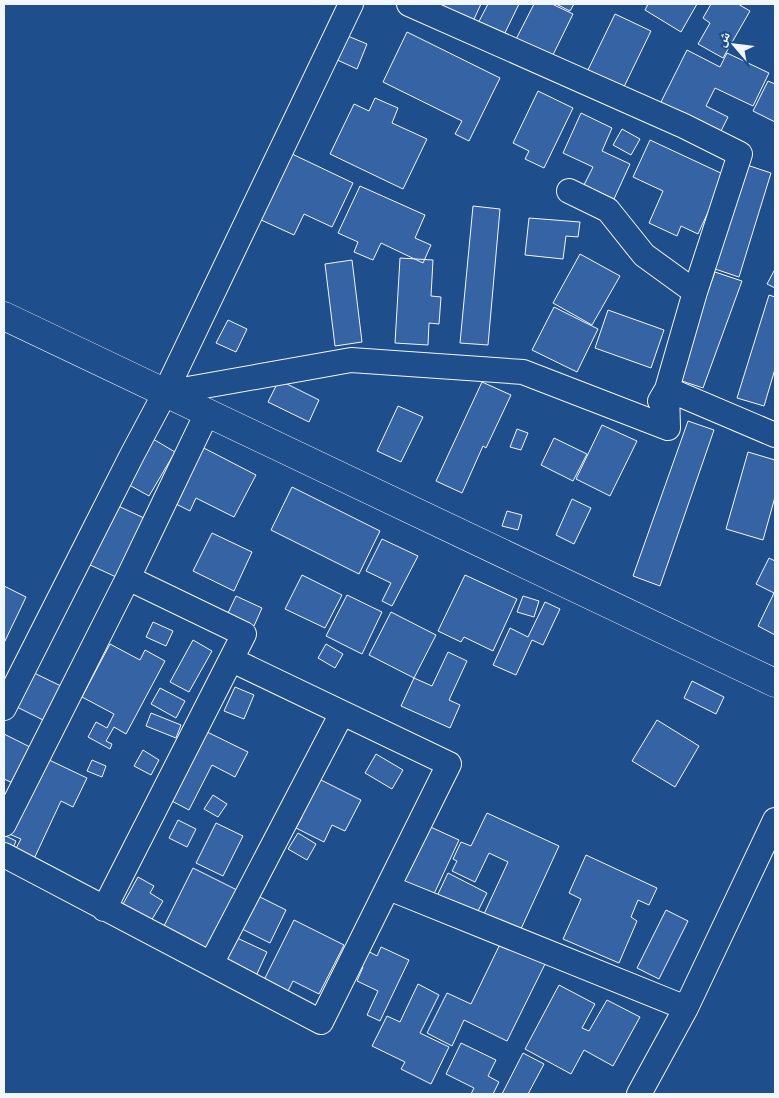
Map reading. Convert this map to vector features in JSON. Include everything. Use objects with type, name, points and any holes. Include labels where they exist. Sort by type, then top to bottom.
[{"type":"main road","points":[[4,316],[775,683]]},
{"type":"street","points":[[4,708],[165,393],[352,4]]},
{"type":"street","points":[[165,393],[351,360],[523,372],[668,428],[667,390],[695,292],[740,154],[684,126],[409,4]]},
{"type":"street","points":[[569,191],[608,210],[644,255],[695,292]]},
{"type":"street","points":[[667,390],[775,435]]},
{"type":"street","points":[[4,824],[128,578],[208,413]]},
{"type":"street","points":[[104,909],[244,634],[128,578]]},
{"type":"street","points":[[4,855],[321,1022],[449,764],[232,660]]},
{"type":"street","points":[[211,964],[342,713]]},
{"type":"street","points":[[639,1094],[686,1008],[775,820]]},
{"type":"street","points":[[389,888],[686,1008]]},
{"type":"building","points":[[411,4],[481,4],[469,30]]},
{"type":"building","points":[[488,4],[519,4],[501,41],[475,29]]},
{"type":"building","points":[[534,4],[552,4],[573,14],[548,65],[512,47]]},
{"type":"building","points":[[556,4],[574,4],[570,11]]},
{"type":"building","points":[[648,4],[697,4],[681,32],[645,10]]},
{"type":"building","points":[[711,4],[738,4],[750,11],[723,58],[698,44],[710,23],[703,18]]},
{"type":"building","points":[[615,14],[651,31],[620,95],[584,78]]},
{"type":"building","points":[[407,32],[500,78],[469,141],[455,134],[462,121],[383,82]]},
{"type":"building","points":[[343,34],[367,44],[357,69],[333,58]]},
{"type":"building","points":[[687,50],[720,67],[727,53],[769,73],[753,106],[715,88],[706,106],[728,117],[721,131],[691,116],[657,110]]},
{"type":"building","points":[[768,81],[775,84],[775,122],[753,111]]},
{"type":"building","points":[[538,91],[573,108],[544,168],[525,159],[529,151],[513,143]]},
{"type":"building","points":[[375,98],[398,108],[392,123],[427,139],[403,189],[330,154],[354,104],[369,111]]},
{"type":"building","points":[[581,113],[612,128],[602,151],[630,164],[614,199],[584,185],[593,167],[563,153]]},
{"type":"building","points":[[622,129],[640,139],[631,155],[613,145]]},
{"type":"building","points":[[650,140],[725,175],[698,234],[681,226],[677,236],[649,223],[663,191],[633,177]]},
{"type":"building","points":[[290,153],[353,183],[332,227],[304,214],[294,235],[259,219]]},
{"type":"building","points":[[744,164],[771,173],[739,277],[712,268]]},
{"type":"building","points":[[360,186],[425,215],[415,238],[431,245],[423,263],[381,243],[373,260],[354,252],[358,242],[338,233]]},
{"type":"building","points":[[473,206],[500,209],[488,345],[460,343]]},
{"type":"building","points":[[529,218],[580,222],[578,237],[566,236],[563,259],[525,255]]},
{"type":"building","points":[[580,254],[620,276],[592,325],[553,303]]},
{"type":"building","points":[[400,258],[433,260],[431,296],[441,297],[439,324],[429,323],[428,345],[395,343]]},
{"type":"building","points":[[352,260],[362,342],[335,346],[325,264]]},
{"type":"building","points":[[775,269],[775,288],[767,284]]},
{"type":"building","points":[[715,272],[742,281],[703,388],[676,379]]},
{"type":"building","points":[[769,295],[775,297],[775,369],[764,406],[737,398]]},
{"type":"building","points":[[554,307],[598,329],[577,372],[532,350]]},
{"type":"building","points":[[608,310],[664,330],[651,368],[595,348]]},
{"type":"building","points":[[228,320],[247,329],[236,352],[216,343]]},
{"type":"building","points":[[279,380],[319,400],[309,422],[268,402]]},
{"type":"building","points":[[482,382],[511,395],[486,448],[483,446],[462,493],[436,481]]},
{"type":"building","points":[[398,406],[423,417],[401,462],[377,451]]},
{"type":"building","points":[[688,421],[714,430],[660,586],[633,576]]},
{"type":"building","points":[[602,425],[637,441],[610,496],[576,479]]},
{"type":"building","points":[[517,429],[528,433],[521,450],[510,447]]},
{"type":"building","points":[[148,436],[175,452],[149,496],[122,481]]},
{"type":"building","points":[[554,438],[587,454],[573,481],[541,465]]},
{"type":"building","points":[[198,445],[256,475],[234,517],[196,498],[190,511],[170,501]]},
{"type":"building","points":[[748,452],[775,460],[775,497],[763,540],[726,529]]},
{"type":"building","points":[[292,487],[380,531],[359,574],[271,530]]},
{"type":"building","points":[[572,499],[591,508],[574,544],[556,535]]},
{"type":"building","points":[[114,504],[144,518],[116,577],[86,563]]},
{"type":"building","points":[[507,511],[522,515],[518,530],[502,526]]},
{"type":"building","points":[[212,533],[252,552],[234,591],[193,571]]},
{"type":"building","points":[[382,539],[418,556],[392,606],[382,601],[391,583],[366,571]]},
{"type":"building","points":[[769,558],[775,561],[775,635],[758,626],[774,593],[756,584]]},
{"type":"building","points":[[302,575],[342,595],[325,628],[285,609]]},
{"type":"building","points":[[465,575],[517,599],[493,651],[464,637],[461,642],[438,631]]},
{"type":"building","points":[[4,586],[26,597],[4,643]]},
{"type":"building","points":[[347,595],[382,612],[362,654],[326,636]]},
{"type":"building","points":[[236,596],[262,608],[254,626],[228,613]]},
{"type":"building","points":[[523,596],[539,601],[534,617],[517,612]]},
{"type":"building","points":[[545,602],[560,609],[543,645],[532,640],[516,675],[493,665],[510,628],[528,637]]},
{"type":"building","points":[[391,612],[436,635],[414,678],[369,655]]},
{"type":"building","points":[[153,622],[173,631],[166,646],[146,637]]},
{"type":"building","points":[[193,640],[212,651],[189,692],[170,682]]},
{"type":"building","points":[[110,644],[140,660],[145,650],[165,661],[126,734],[114,727],[106,741],[112,744],[110,749],[88,737],[96,722],[107,728],[114,714],[82,697]]},
{"type":"building","points":[[326,644],[343,654],[335,668],[318,658]]},
{"type":"building","points":[[448,652],[467,661],[449,700],[460,705],[450,728],[401,706],[414,678],[432,686]]},
{"type":"building","points":[[28,670],[65,688],[47,722],[11,704]]},
{"type":"building","points":[[692,681],[724,697],[716,714],[684,698]]},
{"type":"building","points":[[235,687],[254,695],[244,719],[224,711]]},
{"type":"building","points":[[160,688],[185,701],[176,718],[151,704]]},
{"type":"building","points":[[151,713],[181,725],[176,738],[146,726]]},
{"type":"building","points":[[657,720],[699,746],[675,787],[632,761]]},
{"type":"building","points":[[201,729],[248,752],[235,777],[212,765],[189,810],[166,798]]},
{"type":"building","points":[[4,734],[34,749],[17,785],[4,779]]},
{"type":"building","points":[[143,750],[159,760],[151,775],[134,766]]},
{"type":"building","points":[[376,754],[403,770],[392,789],[365,773]]},
{"type":"building","points":[[45,758],[87,778],[73,807],[61,801],[33,861],[14,852],[21,839],[9,834]]},
{"type":"building","points":[[92,760],[106,766],[102,777],[87,771]]},
{"type":"building","points":[[317,778],[361,800],[345,831],[332,825],[324,842],[296,828],[302,817],[299,815]]},
{"type":"building","points":[[213,795],[227,804],[218,817],[204,809]]},
{"type":"building","points":[[487,813],[559,846],[520,931],[484,914],[508,862],[489,853],[475,882],[452,871],[457,861],[453,859],[461,842],[471,846]]},
{"type":"building","points":[[178,820],[196,829],[187,847],[169,838]]},
{"type":"building","points":[[216,823],[243,836],[223,876],[196,863]]},
{"type":"building","points":[[424,824],[459,840],[433,896],[398,879]]},
{"type":"building","points":[[298,833],[316,844],[307,860],[288,849]]},
{"type":"building","points":[[4,835],[16,841],[11,853],[4,849]]},
{"type":"building","points":[[586,855],[657,888],[649,905],[638,900],[631,917],[637,921],[619,963],[563,939],[581,899],[569,893]]},
{"type":"building","points":[[193,868],[239,891],[209,952],[162,930]]},
{"type":"building","points":[[448,873],[487,893],[476,915],[437,896]]},
{"type":"building","points":[[138,877],[154,886],[150,893],[163,901],[151,921],[123,904]]},
{"type":"building","points":[[258,896],[286,910],[270,943],[242,929]]},
{"type":"building","points":[[666,910],[688,921],[659,979],[637,968]]},
{"type":"building","points":[[294,920],[344,945],[319,994],[293,981],[286,995],[262,984]]},
{"type":"building","points":[[235,937],[267,952],[256,976],[224,961]]},
{"type":"building","points":[[503,938],[547,960],[507,1041],[464,1020],[452,1046],[427,1033],[447,993],[471,1004]]},
{"type":"building","points":[[381,947],[409,960],[380,1021],[367,1015],[378,991],[357,981],[363,967],[355,963],[362,948],[377,956]]},
{"type":"building","points":[[418,984],[439,995],[420,1033],[449,1047],[431,1084],[401,1069],[405,1062],[372,1046],[387,1016],[400,1022]]},
{"type":"building","points":[[559,985],[595,1004],[582,1028],[589,1031],[607,1000],[640,1017],[613,1066],[584,1050],[571,1074],[525,1049]]},
{"type":"building","points":[[461,1043],[496,1060],[488,1076],[499,1082],[493,1094],[471,1094],[474,1088],[446,1074]]},
{"type":"building","points":[[523,1053],[544,1064],[528,1094],[502,1094]]}]
